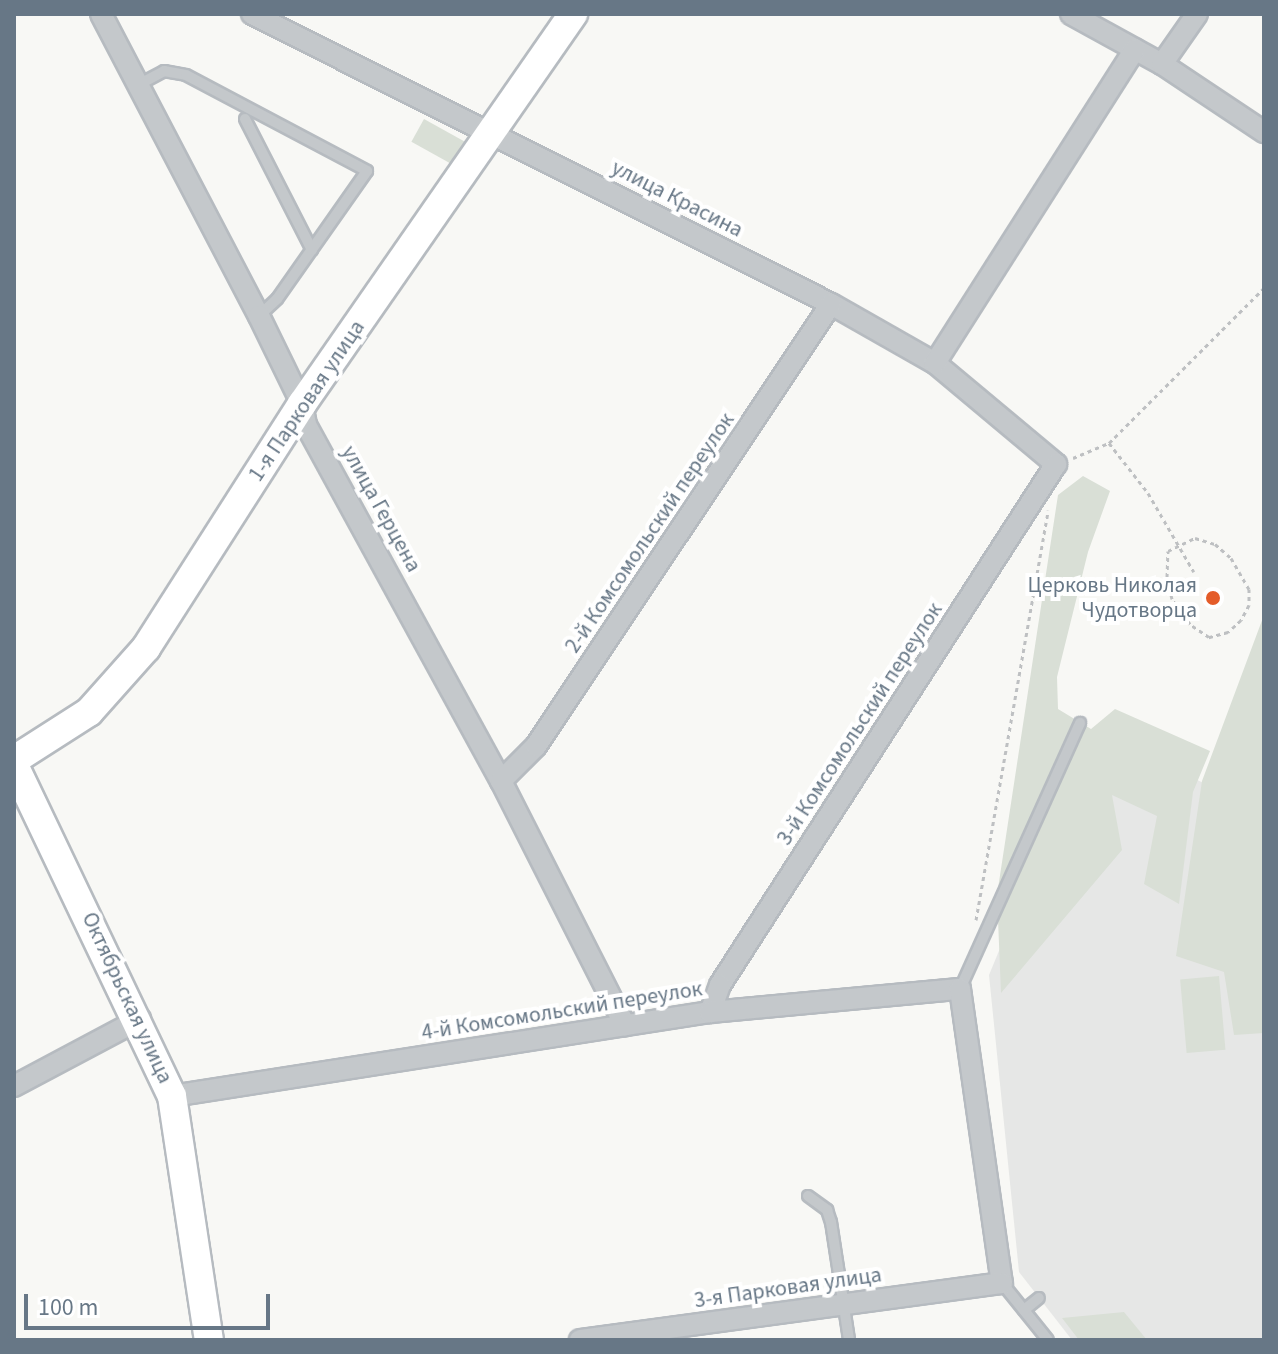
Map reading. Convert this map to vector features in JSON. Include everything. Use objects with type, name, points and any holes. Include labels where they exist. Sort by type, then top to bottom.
[{"type":"street","name":"улица Герцена","points":[[101,14],[259,316],[302,404],[306,425],[501,781],[625,1025]]},
{"type":"street","name":"улица Красина","points":[[252,14],[831,304],[935,363],[1056,464]]},
{"type":"street","name":"1-я Парковая улица","points":[[14,762],[67,729],[117,684],[146,648],[302,404],[494,133],[573,14]]},
{"type":"street","points":[[1071,14],[1162,64],[1264,132]]},
{"type":"street","points":[[1162,64],[1197,14]]},
{"type":"street","points":[[935,363],[1135,49]]},
{"type":"street","name":"2-й Комсомольский переулок","points":[[501,781],[536,746],[831,304]]},
{"type":"street","name":"3-й Комсомольский переулок","points":[[710,1012],[720,985],[1056,464]]},
{"type":"street","name":"Октябрьская улица","points":[[14,762],[140,1019],[172,1096],[206,1339]]},
{"type":"street","points":[[960,989],[1002,1283]]},
{"type":"street","name":"4-й Комсомольский переулок","points":[[172,1096],[710,1012],[960,989]]},
{"type":"street","points":[[14,1086],[140,1019]]},
{"type":"street","name":"3-я Парковая улица","points":[[580,1340],[1002,1283]]},
{"type":"lane","points":[[136,86],[164,71],[186,75],[367,171],[277,299],[259,316]]},
{"type":"lane","points":[[245,119],[312,250]]},
{"type":"lane","points":[[960,989],[1080,723]]},
{"type":"lane","points":[[808,1196],[827,1210],[831,1222],[849,1340]]},
{"type":"lane","points":[[1002,1283],[1048,1340]]},
{"type":"lane","points":[[1024,1310],[1039,1298]]},
{"type":"path","points":[[974,931],[1056,464],[1109,443],[1264,288]]},
{"type":"path","points":[[1109,443],[1148,493],[1194,572]]},
{"type":"path","points":[[1195,538],[1215,544],[1243,576],[1249,605],[1228,632],[1209,637],[1190,624],[1172,599],[1166,562],[1168,551],[1179,546],[1195,538]]},
{"type":"shaded area","points":[[424,119],[470,145],[458,167],[411,142]]},
{"type":"shaded area","points":[[1083,476],[1110,491],[1088,552],[1057,677],[1058,709],[1091,729],[1115,709],[1210,751],[1193,792],[1179,904],[1144,884],[1157,816],[1112,795],[1122,850],[1001,993],[997,895],[1058,495]]},
{"type":"shaded area","points":[[1264,615],[1264,1033],[1234,1035],[1224,972],[1176,956],[1202,781]]},
{"type":"shaded area","points":[[1091,729],[1264,812],[1264,1340],[1072,1340],[1019,1272],[989,975]]},
{"type":"shaded area","points":[[1219,976],[1225,1050],[1187,1053],[1180,979]]},
{"type":"shaded area","points":[[1124,1312],[1147,1340],[1079,1340],[1062,1318]]},
{"type":"place","name":"Церковь Николая Чудотворца","points":[[1213,598]]}]
